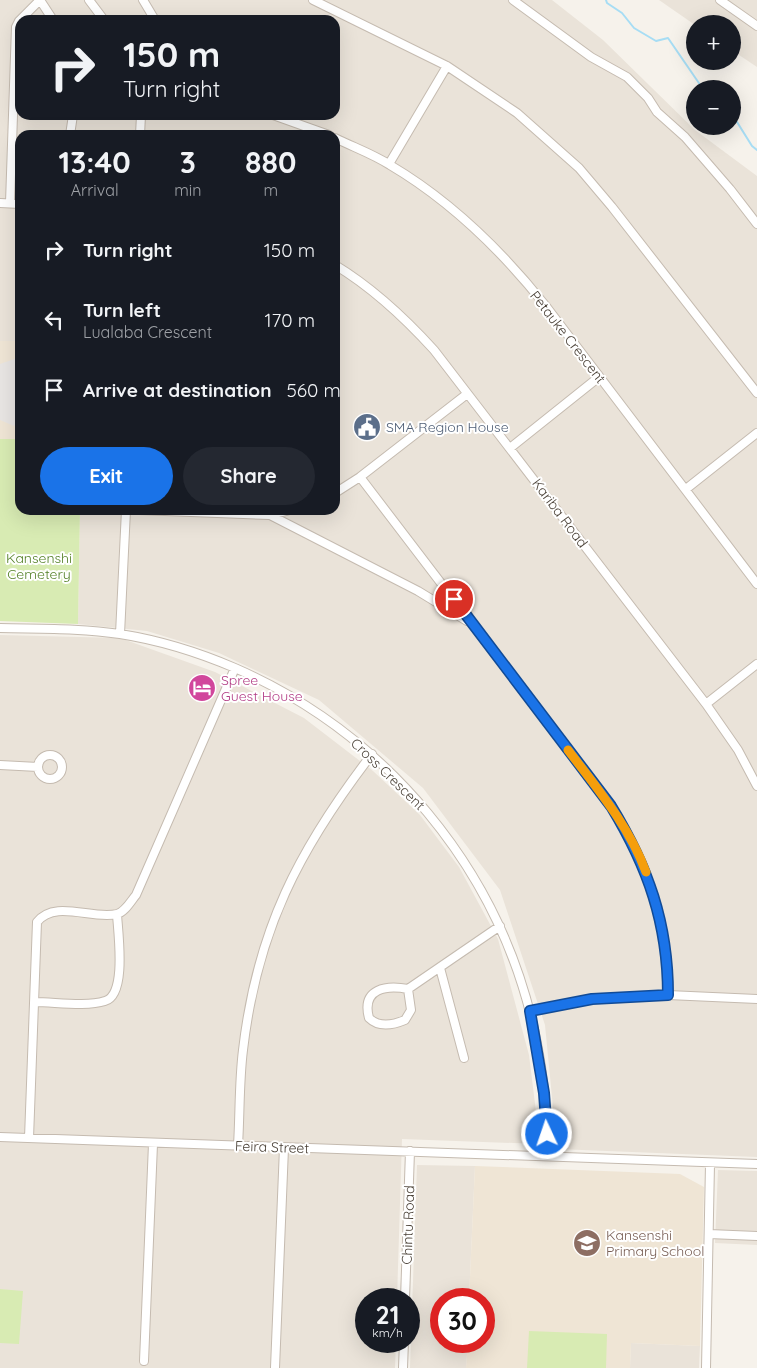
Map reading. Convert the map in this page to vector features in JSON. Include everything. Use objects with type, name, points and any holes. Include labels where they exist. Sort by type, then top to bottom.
[{"type":"street","points":[[25,15],[40,0],[50,15]]},
{"type":"street","points":[[89,0],[100,15]]},
{"type":"street","points":[[143,0],[152,15]]},
{"type":"street","points":[[313,0],[448,66],[517,113],[579,168],[639,239],[757,393]]},
{"type":"street","points":[[513,0],[591,57],[627,77],[648,98],[655,110],[685,137],[756,220]]},
{"type":"street","points":[[720,0],[757,26]]},
{"type":"street","points":[[10,203],[15,54]]},
{"type":"street","points":[[389,164],[448,66]]},
{"type":"street","points":[[287,120],[315,130]]},
{"type":"street","name":"Petauke Crescent","points":[[340,140],[389,164],[458,213],[480,233],[529,286],[757,584]]},
{"type":"street","points":[[11,160],[15,160]]},
{"type":"street","points":[[0,203],[15,204]]},
{"type":"street","name":"Kariba Road","points":[[340,268],[374,292],[412,326],[467,394],[706,704],[738,750],[757,786]]},
{"type":"street","points":[[510,448],[599,377]]},
{"type":"street","points":[[340,490],[360,477],[467,394]]},
{"type":"street","points":[[686,489],[757,433]]},
{"type":"street","points":[[360,477],[611,806],[635,848],[654,895],[661,921],[668,971],[668,995]]},
{"type":"street","points":[[120,634],[126,515]]},
{"type":"street","points":[[270,515],[441,605],[473,625]]},
{"type":"street","points":[[441,605],[451,596]]},
{"type":"street","name":"Cross Crescent","points":[[0,628],[120,634],[176,648],[235,668],[316,711],[372,754],[404,786],[449,838],[473,876],[500,926],[530,1011],[544,1093],[547,1134],[544,1156]]},
{"type":"street","points":[[706,704],[757,664]]},
{"type":"street","points":[[29,1138],[37,922],[42,916],[68,911],[118,914],[128,906],[136,895],[235,668]]},
{"type":"street","points":[[238,1145],[243,1051],[252,994],[263,949],[285,892],[309,844],[337,800],[372,754]]},
{"type":"street","points":[[0,765],[38,767]]},
{"type":"street","points":[[35,1002],[93,1003],[106,1001],[114,996],[117,988],[120,962],[118,914]]},
{"type":"street","points":[[408,989],[411,1010],[405,1020],[388,1025],[374,1022],[369,1018],[369,1003],[373,994],[381,988],[389,986],[408,989],[500,926]]},
{"type":"street","points":[[440,968],[464,1058]]},
{"type":"street","points":[[530,1011],[592,999],[668,995],[757,999]]},
{"type":"street","name":"Feira Street","points":[[0,1137],[153,1144],[238,1145],[544,1156],[710,1164],[757,1164]]},
{"type":"street","points":[[144,1362],[153,1144]]},
{"type":"street","points":[[275,1368],[284,1148]]},
{"type":"street","name":"Chintu Road","points":[[405,1288],[410,1151]]},
{"type":"street","points":[[706,1368],[710,1164]]},
{"type":"street","points":[[708,1234],[757,1236]]},
{"type":"street","points":[[403,1368],[404,1353]]},
{"type":"shaded area","points":[[0,0],[552,0],[603,40],[686,121],[686,135],[702,135],[757,176],[757,1157],[557,1149],[545,1025],[500,890],[423,788],[319,700],[219,653],[147,631],[78,624],[80,515],[340,515],[340,130],[15,130],[15,341],[0,341]]},
{"type":"shaded area","points":[[659,0],[757,0],[757,67],[741,56],[741,15],[686,15],[686,19]]},
{"type":"shaded area","points":[[0,341],[15,341],[15,439],[0,439]]},
{"type":"shaded area","points":[[15,359],[14,426],[0,420],[0,364]]},
{"type":"shaded area","points":[[0,635],[120,638],[215,672],[304,718],[373,771],[420,815],[459,867],[498,939],[529,1055],[540,1144],[402,1139],[397,1288],[355,1288],[355,1353],[396,1353],[395,1368],[0,1368]]},
{"type":"shaded area","points":[[417,1165],[475,1166],[469,1288],[430,1288],[430,1353],[467,1353],[466,1368],[410,1368],[411,1353],[420,1353],[420,1288],[413,1288]]},
{"type":"shaded area","name":"Kansenshi Primary School","points":[[475,1166],[680,1174],[704,1187],[700,1346],[631,1343],[630,1368],[466,1368],[467,1353],[495,1353],[495,1288],[469,1288]]},
{"type":"shaded area","points":[[718,1170],[757,1171],[757,1245],[715,1243]]},
{"type":"shaded area","points":[[631,1343],[700,1346],[699,1368],[630,1368]]},
{"type":"green space","name":"Kansenshi Cemetery","points":[[0,439],[15,439],[15,515],[80,515],[78,624],[0,621]]},
{"type":"green space","points":[[0,1289],[23,1291],[19,1344],[0,1343]]},
{"type":"green space","points":[[529,1331],[607,1334],[606,1368],[527,1368]]},
{"type":"waterway","points":[[606,0],[607,3],[622,13],[634,28],[656,41],[668,38],[697,80]]},
{"type":"waterway","points":[[741,128],[752,146],[757,150]]},
{"type":"slow traffic","points":[[568,750],[611,806],[635,848],[646,872]]},
{"type":"place","name":"SMA Region House","points":[[367,427]]},
{"type":"place","name":"Spree Guest House","points":[[202,688]]},
{"type":"place","name":"Kansenshi Primary School","points":[[587,1243]]},
{"type":"route","points":[[454,599],[611,806],[644,866],[661,921],[668,971],[668,995],[592,999],[530,1011],[544,1093],[547,1134]]}]
